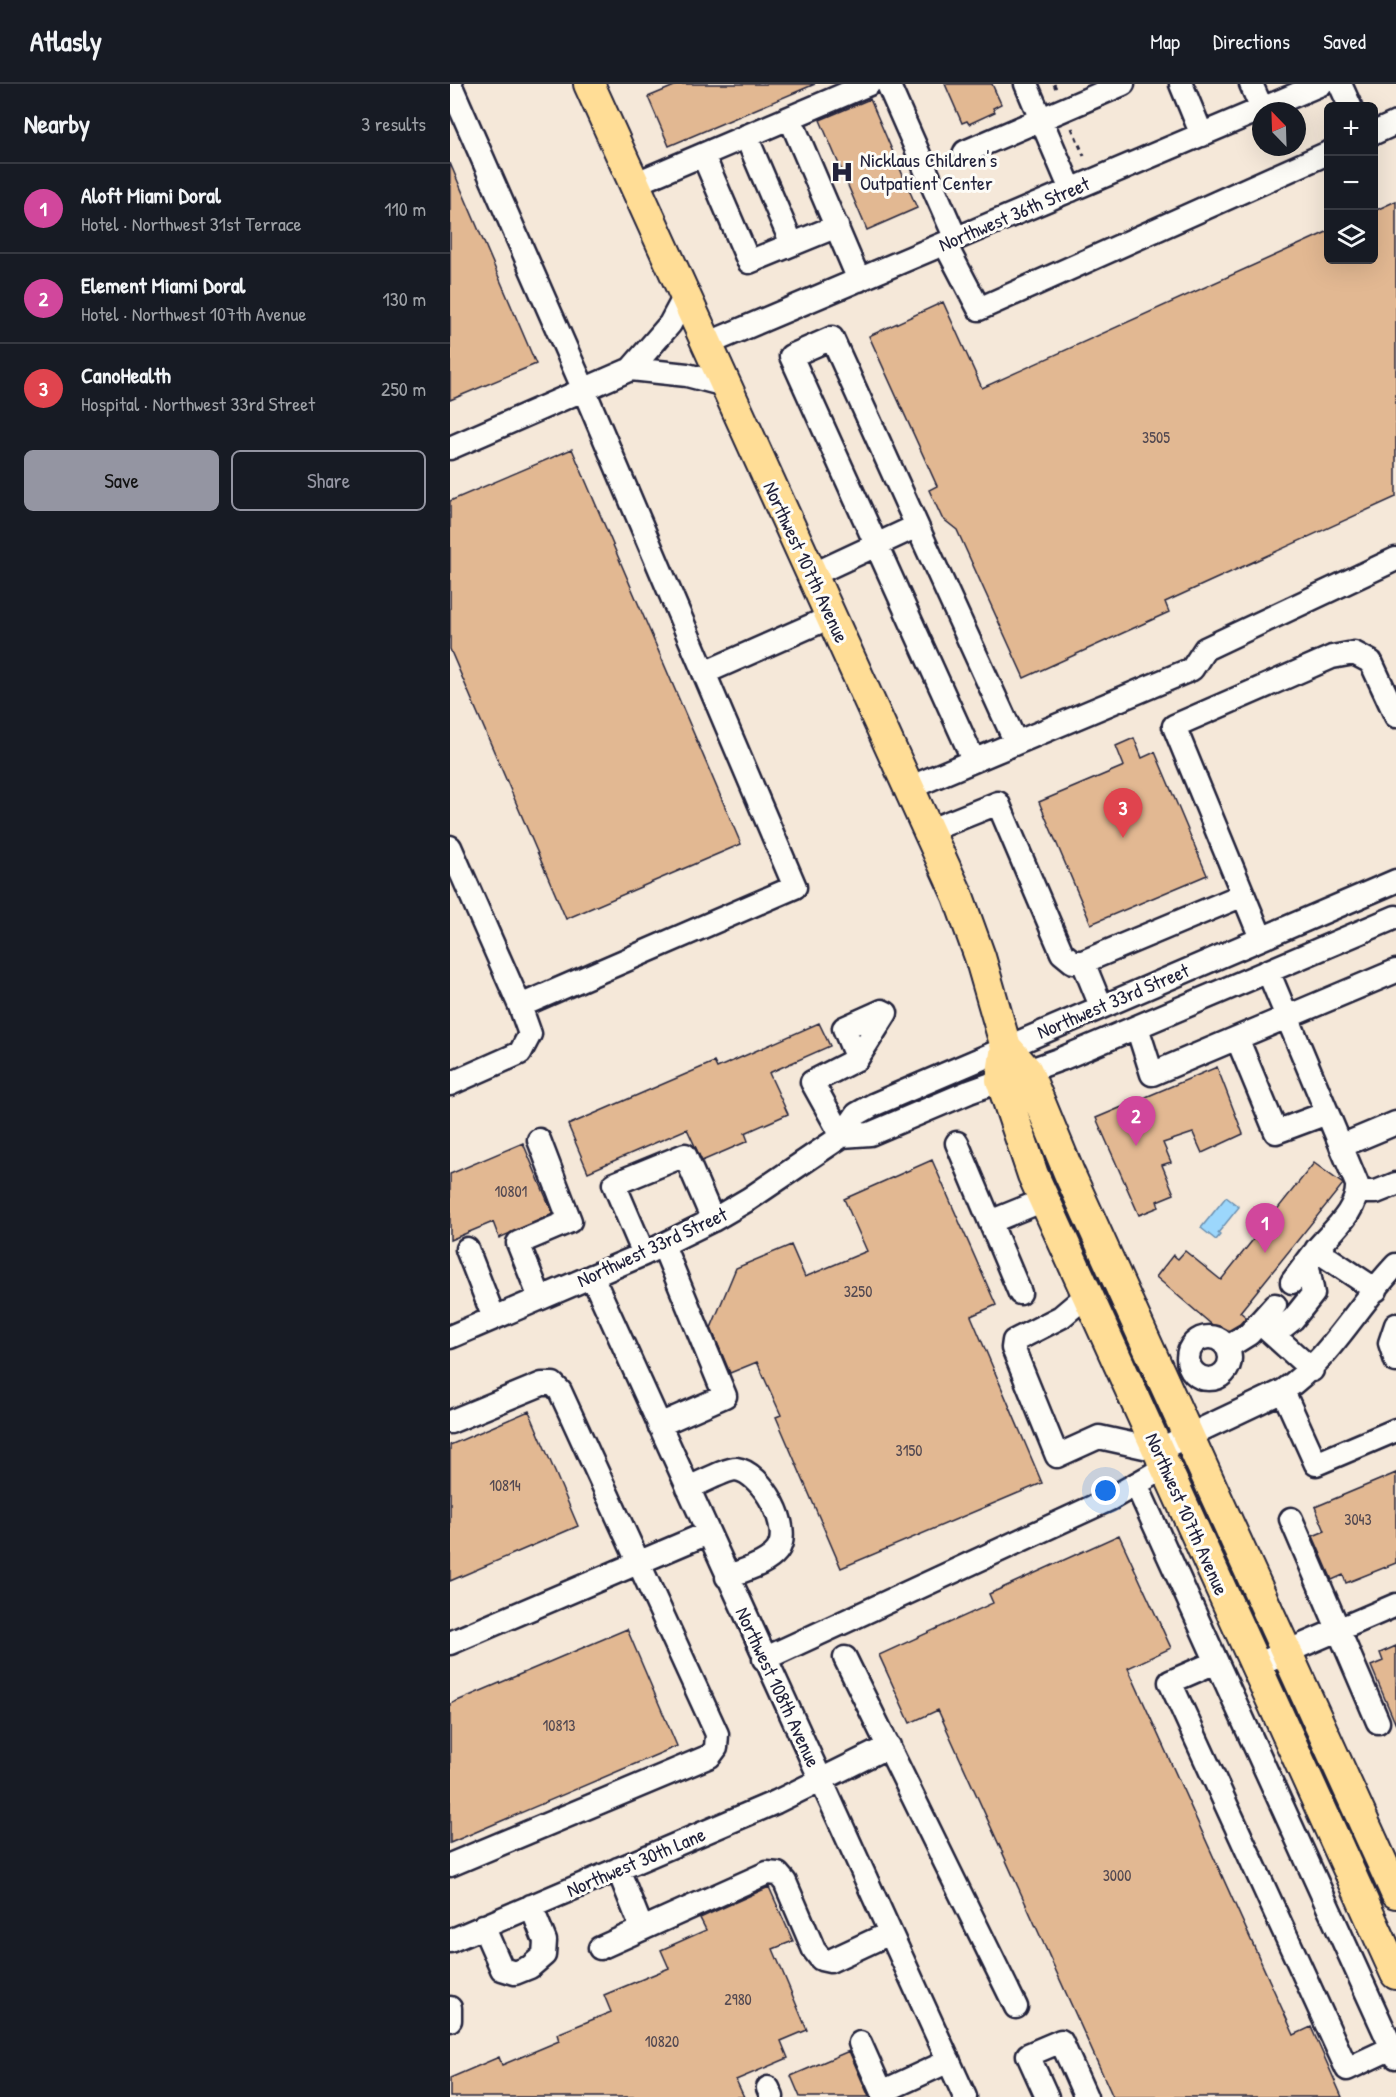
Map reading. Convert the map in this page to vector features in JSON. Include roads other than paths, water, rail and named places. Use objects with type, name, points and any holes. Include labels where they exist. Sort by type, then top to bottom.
[{"type":"main road","name":"Northwest 107th Avenue","points":[[589,84],[970,927],[1014,1075],[1026,1155],[1044,1200],[1396,1974]]},
{"type":"main road","name":"Northwest 107th Avenue","points":[[1014,1075],[1061,1156],[1395,1889]]},
{"type":"main road","points":[[1363,1901],[1395,1889]]},
{"type":"street","points":[[450,84],[584,390],[795,887],[520,1006]]},
{"type":"street","points":[[634,184],[869,84]]},
{"type":"street","points":[[888,84],[979,309],[1324,155]]},
{"type":"street","points":[[1026,84],[1071,190]]},
{"type":"street","points":[[965,152],[1123,84]]},
{"type":"street","points":[[1181,84],[1202,135]]},
{"type":"street","points":[[1251,84],[1259,102]]},
{"type":"street","points":[[1324,84],[1345,102]]},
{"type":"street","name":"Northwest 36th Street","points":[[1279,102],[1324,84]]},
{"type":"street","name":"Northwest 36th Street","points":[[707,344],[1252,113]]},
{"type":"street","points":[[790,118],[859,280]]},
{"type":"street","points":[[1378,131],[1396,123]]},
{"type":"street","points":[[746,136],[792,244]]},
{"type":"street","points":[[703,155],[748,262],[837,226]]},
{"type":"street","points":[[450,448],[631,369],[670,324],[685,296]]},
{"type":"street","points":[[973,759],[791,356],[832,338],[1016,743]]},
{"type":"street","points":[[631,369],[687,375],[725,385]]},
{"type":"street","points":[[812,575],[917,526]]},
{"type":"street","points":[[909,788],[973,759],[1192,669],[1205,649],[1396,559]]},
{"type":"street","points":[[705,673],[831,617]]},
{"type":"street","points":[[1261,938],[1174,726],[1332,657],[1354,653],[1371,662],[1396,716]]},
{"type":"street","points":[[928,831],[998,803],[1062,953],[1073,962],[1083,962],[1243,895]]},
{"type":"street","points":[[450,848],[520,1006],[530,1034],[520,1053],[450,1084]]},
{"type":"street","name":"Northwest 33rd Street","points":[[450,1337],[653,1250],[713,1220],[764,1190],[842,1136],[857,1114],[864,1110],[1101,1006],[1396,881]]},
{"type":"street","name":"Northwest 33rd Street","points":[[842,1136],[870,1134],[1137,1027],[1396,917]]},
{"type":"street","points":[[1083,962],[1101,1006]]},
{"type":"street","points":[[1268,971],[1357,1184],[1358,1192],[1351,1208],[1292,1282]]},
{"type":"street","points":[[1137,1027],[1152,1074],[1396,971]]},
{"type":"street","points":[[1237,1038],[1276,1132],[1327,1113]]},
{"type":"street","points":[[842,1136],[812,1082],[857,1059]]},
{"type":"street","points":[[1341,1146],[1396,1123]]},
{"type":"street","points":[[539,1140],[570,1221],[518,1243],[540,1298]]},
{"type":"street","points":[[957,1143],[1020,1293]]},
{"type":"street","points":[[659,1425],[725,1396],[653,1250],[614,1184],[685,1155],[713,1220]]},
{"type":"street","points":[[1358,1192],[1376,1192],[1396,1184]]},
{"type":"street","points":[[990,1222],[1044,1200]]},
{"type":"street","points":[[467,1249],[494,1318]]},
{"type":"street","points":[[1311,1256],[1376,1290]]},
{"type":"street","points":[[1228,1347],[1250,1335],[1293,1319],[1312,1294],[1311,1256]]},
{"type":"street","points":[[1088,1295],[1061,1317],[1014,1341],[1013,1348],[1057,1456],[1099,1437],[1158,1450],[1283,1391],[1312,1370],[1396,1265]]},
{"type":"street","name":"Northwest 108th Avenue","points":[[592,1276],[965,2097]]},
{"type":"street","points":[[1267,1329],[1275,1305]]},
{"type":"street","points":[[1396,1325],[1390,1343],[1396,1361]]},
{"type":"street","points":[[1267,1329],[1312,1370]]},
{"type":"street","points":[[450,1422],[542,1384],[553,1384],[560,1391],[717,1734],[716,1748],[710,1756],[450,1865]]},
{"type":"street","points":[[1283,1391],[1316,1464],[1396,1430]]},
{"type":"street","points":[[765,1659],[1100,1503],[1136,1484],[1159,1471],[1158,1450]]},
{"type":"street","points":[[688,1488],[734,1469],[751,1473],[764,1489],[779,1519],[783,1535],[777,1551],[760,1563],[727,1577]]},
{"type":"street","points":[[1136,1484],[1394,2053],[1347,2068],[1170,1682],[1216,1662]]},
{"type":"street","points":[[1291,1519],[1378,1722]]},
{"type":"street","points":[[450,1643],[708,1533]]},
{"type":"street","points":[[1256,1665],[1396,1605]]},
{"type":"street","points":[[845,1658],[1016,2007]]},
{"type":"street","name":"Northwest 30th Lane","points":[[450,1941],[776,1802],[889,1746]]},
{"type":"street","points":[[618,1869],[642,1929]]},
{"type":"street","points":[[600,1948],[767,1873],[778,1874],[785,1882],[814,1950],[821,1959],[830,1961],[890,1933]]},
{"type":"street","points":[[483,1926],[502,1969],[515,1973],[523,1970],[544,1955],[545,1941],[531,1906]]},
{"type":"street","points":[[450,2008],[450,2020]]},
{"type":"street","points":[[1047,2097],[1028,2055],[1061,2041],[1086,2097]]},
{"type":"street","points":[[860,2043],[883,2095],[949,2061]]},
{"type":"water","points":[[1226,1197],[1239,1207],[1218,1233],[1220,1235],[1216,1240],[1201,1228]]},
{"type":"place","name":"Nicklaus Children's Outpatient Center","points":[[842,172]]},
{"type":"place","name":"CanoHealth","points":[[1123,838]]},
{"type":"place","name":"Element Miami Doral","points":[[1136,1146]]},
{"type":"place","name":"Aloft Miami Doral","points":[[1265,1253]]}]
